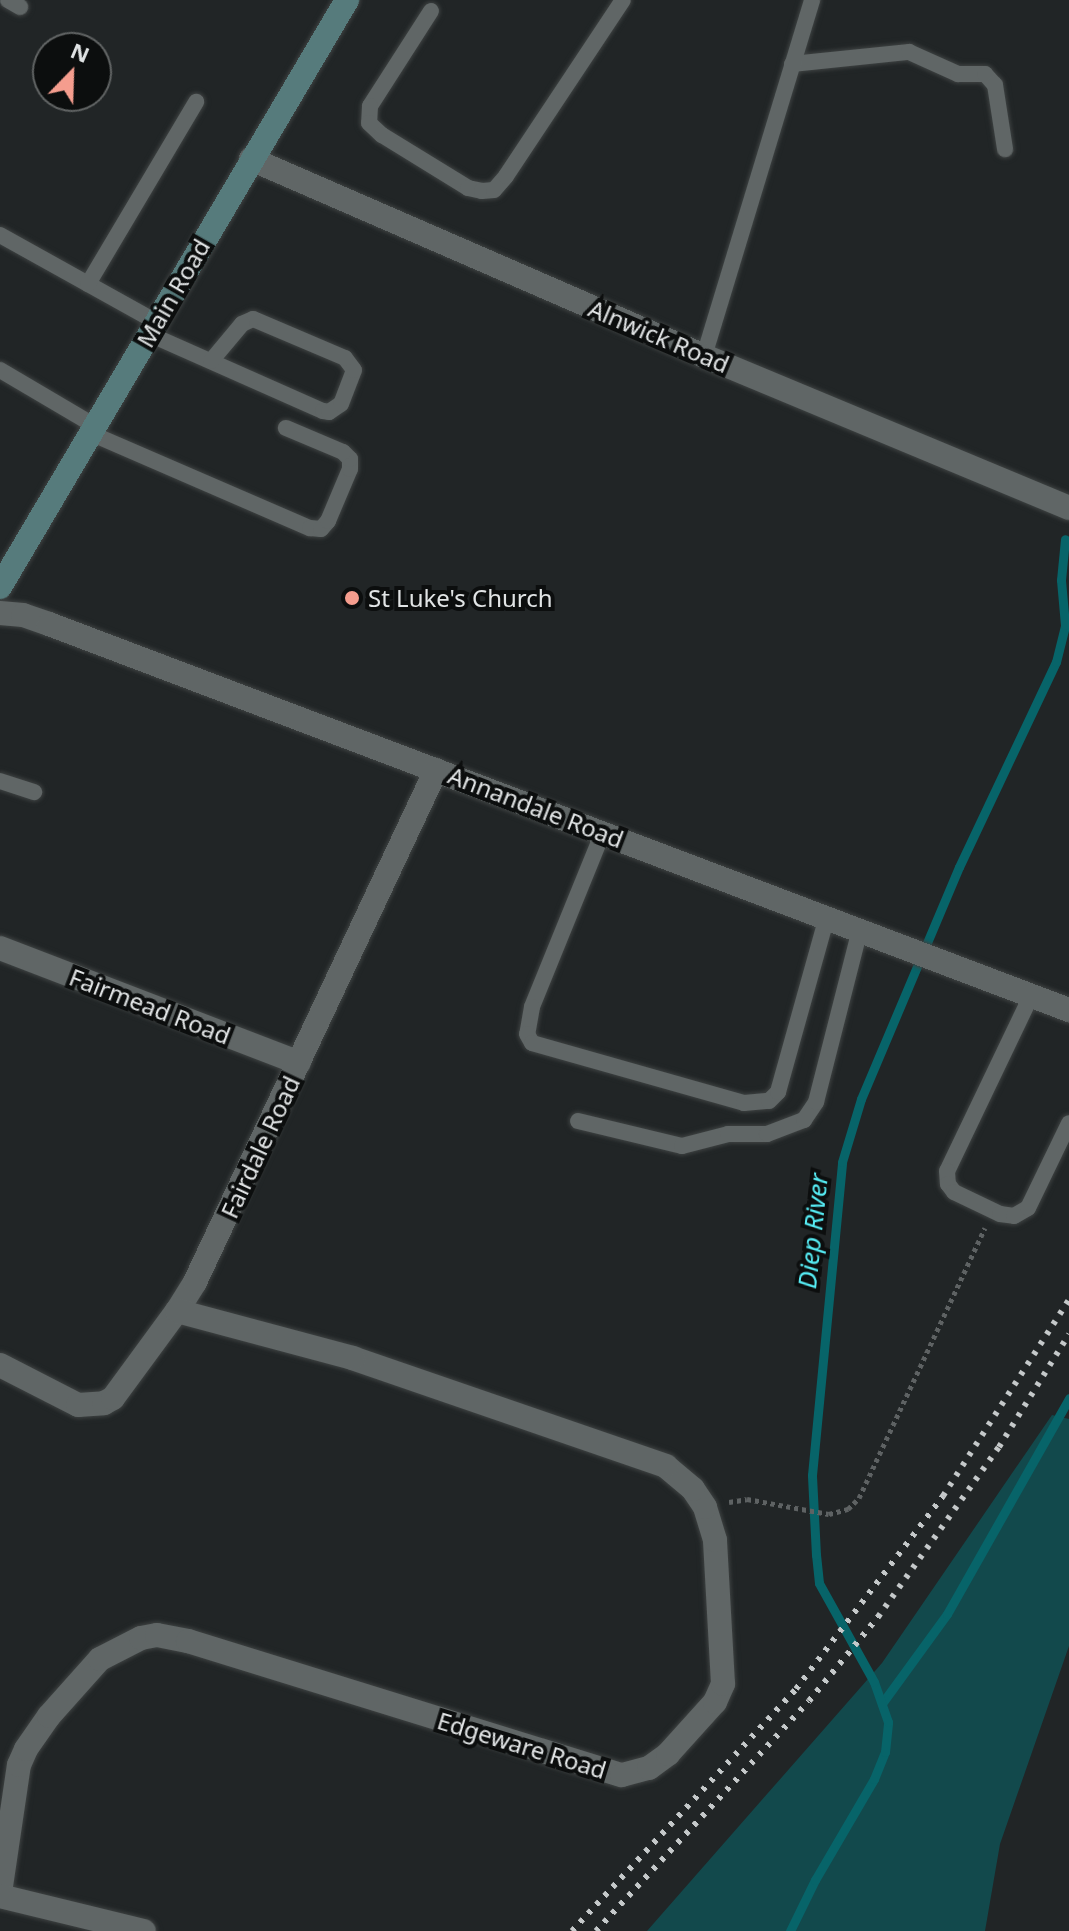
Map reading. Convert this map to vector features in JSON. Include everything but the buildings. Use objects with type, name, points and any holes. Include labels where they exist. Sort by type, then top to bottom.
[{"type":"main road","name":"Main Road","points":[[0,587],[347,0]]},
{"type":"street","name":"Alnwick Road","points":[[251,159],[704,356],[1059,504]]},
{"type":"street","name":"Annandale Road","points":[[0,613],[23,615],[1069,1010]]},
{"type":"street","name":"Fairdale Road","points":[[0,1365],[78,1405],[104,1403],[113,1398],[177,1311],[195,1282],[436,770]]},
{"type":"street","name":"Fairmead Road","points":[[0,949],[299,1063]]},
{"type":"street","name":"Edgeware Road","points":[[0,1894],[10,1760],[100,1659],[113,1650],[157,1635],[188,1641],[611,1774],[641,1771],[668,1754],[715,1702],[723,1684],[715,1540],[705,1507],[680,1476],[650,1459],[353,1358],[177,1311]]},
{"type":"street","points":[[0,1894],[144,1931]]},
{"type":"lane","points":[[431,11],[370,106],[369,123],[382,135],[468,188],[482,191],[494,190],[506,176],[623,0]]},
{"type":"lane","points":[[704,356],[809,1]]},
{"type":"lane","points":[[792,64],[909,52],[958,74],[985,74],[995,85],[1005,149]]},
{"type":"lane","points":[[88,284],[196,102]]},
{"type":"lane","points":[[0,235],[88,284],[153,328],[211,361],[329,412],[341,404],[354,370],[345,358],[253,319],[242,324],[211,361]]},
{"type":"lane","points":[[0,370],[92,430],[310,528],[321,529],[328,521],[350,469],[350,459],[343,452],[286,428]]},
{"type":"lane","points":[[0,781],[34,792]]},
{"type":"lane","points":[[603,832],[532,1007],[527,1034],[532,1043],[744,1103],[769,1101],[778,1092],[827,917]]},
{"type":"lane","points":[[578,1121],[682,1146],[728,1134],[775,1133],[804,1120],[816,1102],[860,930]]},
{"type":"lane","points":[[1031,996],[947,1171],[948,1184],[954,1192],[1014,1216],[1028,1208],[1069,1123]]},
{"type":"path","points":[[705,1507],[747,1499],[829,1514],[848,1509],[859,1498],[993,1210]]},
{"type":"shaded area","points":[[1052,1415],[1069,1419],[1069,1646],[1000,1844],[985,1931],[647,1931],[882,1663]]},
{"type":"waterway","name":"Diep River","points":[[790,1931],[815,1880],[874,1779],[885,1752],[888,1722],[874,1682],[819,1583],[816,1555],[812,1475],[842,1162],[861,1099],[959,867],[1056,662],[1065,625],[1061,580],[1065,539]]},
{"type":"waterway","points":[[883,1702],[947,1614],[1069,1398]]},
{"type":"railway","points":[[572,1931],[796,1689],[943,1496],[1069,1300]]},
{"type":"railway","points":[[596,1931],[809,1701],[878,1617],[999,1447],[1069,1334]]},
{"type":"place","name":"St Luke's Church","points":[[352,598]]}]
